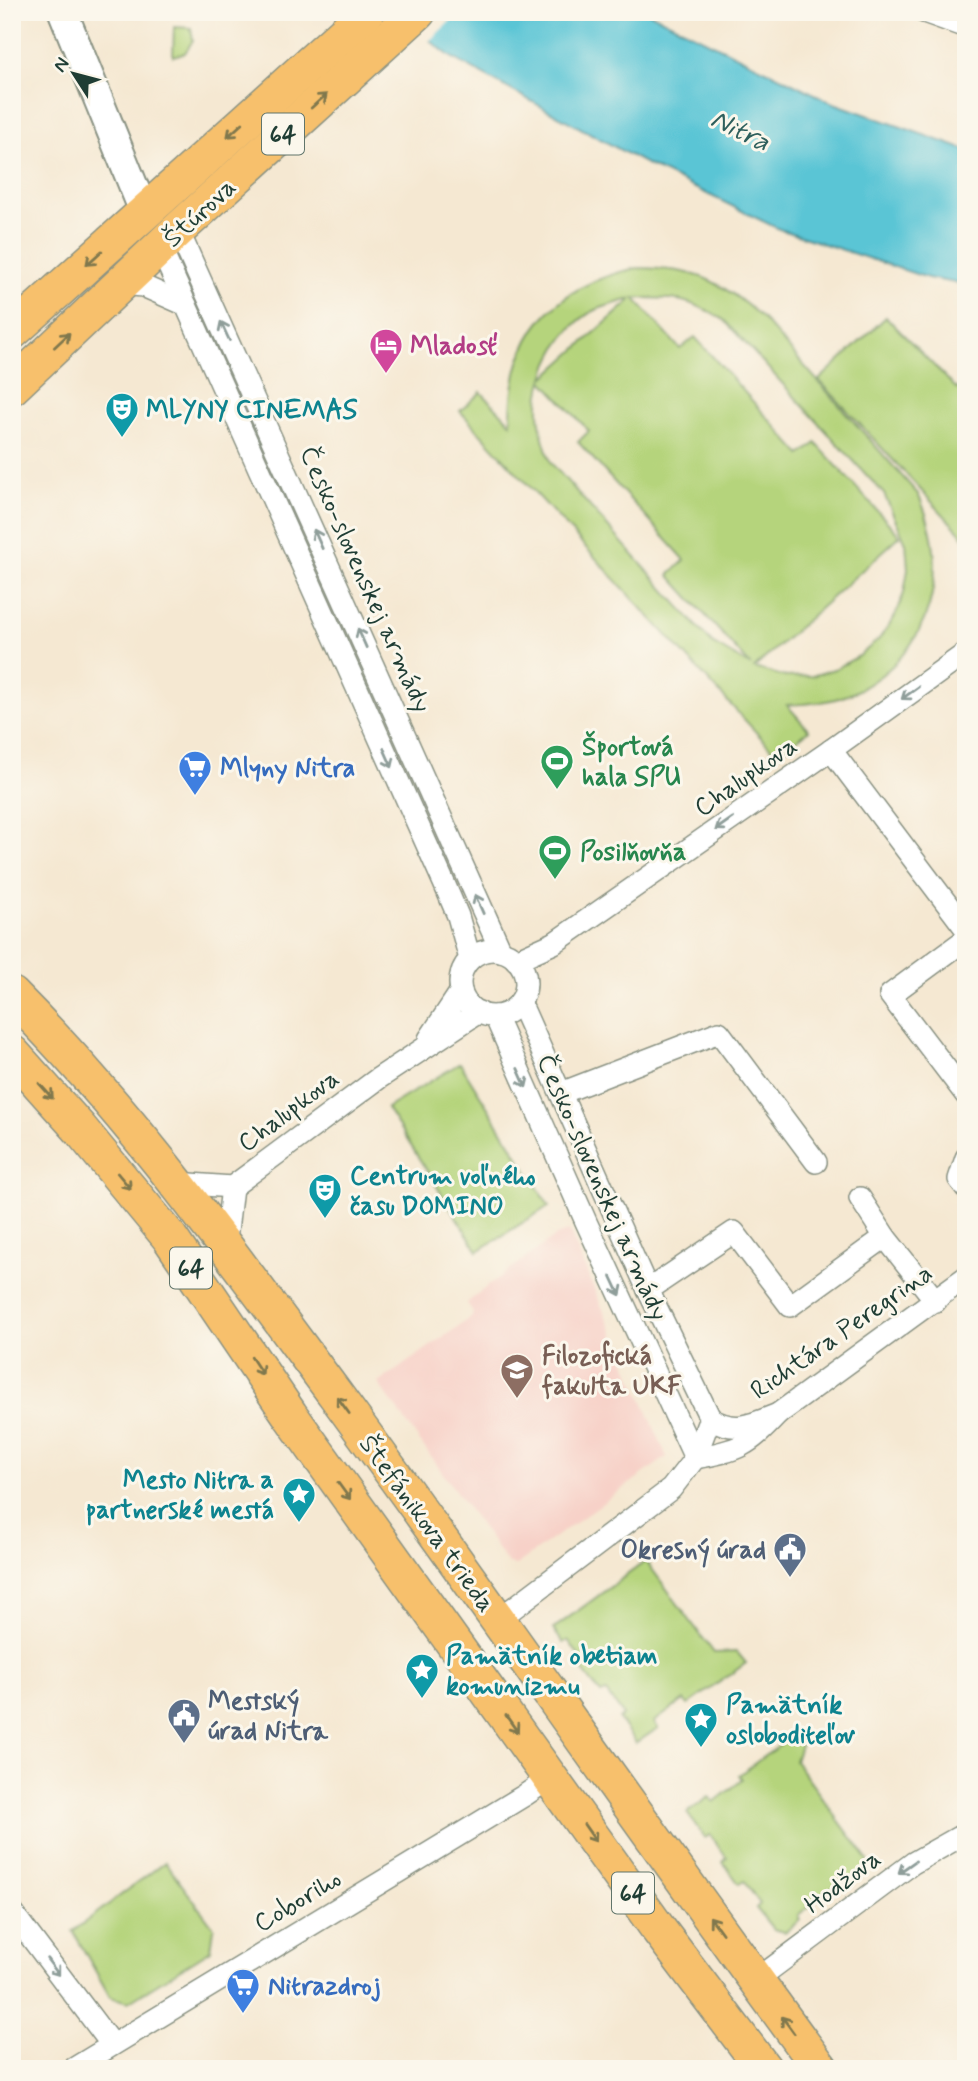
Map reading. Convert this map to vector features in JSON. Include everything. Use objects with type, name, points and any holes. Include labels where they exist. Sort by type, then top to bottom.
[{"type":"main road","name":"Štúrova","points":[[12,387],[169,239],[418,12]]},
{"type":"main road","name":"Štúrova","points":[[12,332],[363,16]]},
{"type":"main road","points":[[153,204],[169,239]]},
{"type":"main road","name":"Štefánikova trieda","points":[[18,1010],[88,1076],[177,1183],[499,1619],[591,1752],[821,2069]]},
{"type":"main road","name":"Štefánikova trieda","points":[[12,1053],[80,1129],[170,1238],[290,1415],[659,1930],[764,2069]]},
{"type":"main road","points":[[459,1648],[499,1619]]},
{"type":"main road","points":[[550,1777],[591,1752]]},
{"type":"street","points":[[924,12],[966,27]]},
{"type":"street","points":[[67,23],[153,204]]},
{"type":"street","name":"Česko-slovenskej armády","points":[[169,239],[186,304],[444,883],[458,916],[470,959]]},
{"type":"street","name":"Česko-slovenskej armády","points":[[169,239],[508,955]]},
{"type":"street","points":[[122,284],[143,286],[186,304]]},
{"type":"street","name":"Chalupkova","points":[[526,980],[554,943],[966,653]]},
{"type":"street","points":[[831,750],[966,929]]},
{"type":"street","points":[[966,939],[890,995],[966,1095]]},
{"type":"street","name":"Chalupkova","points":[[508,955],[554,943]]},
{"type":"street","points":[[490,950],[508,955],[521,966],[526,980],[525,991],[513,1009],[487,1014],[465,1000],[461,991],[461,974],[470,959],[480,953],[490,950]]},
{"type":"street","name":"Chalupkova","points":[[423,1048],[461,991]]},
{"type":"street","name":"Česko-slovenskej armády","points":[[520,1002],[648,1290],[710,1418]]},
{"type":"street","name":"Česko-slovenskej armády","points":[[487,1014],[695,1458]]},
{"type":"street","name":"Chalupkova","points":[[177,1183],[232,1187],[423,1048],[487,1014]]},
{"type":"street","points":[[561,1093],[719,1032],[816,1162]]},
{"type":"street","points":[[966,1158],[959,1179],[966,1188]]},
{"type":"street","points":[[225,1248],[232,1187]]},
{"type":"street","points":[[860,1198],[885,1237],[936,1301]]},
{"type":"street","points":[[648,1290],[734,1232],[790,1306],[885,1237]]},
{"type":"street","name":"Richtára Peregrina","points":[[710,1418],[723,1426],[748,1426],[778,1414],[966,1277]]},
{"type":"street","points":[[695,1458],[732,1452],[756,1438],[778,1414]]},
{"type":"street","points":[[499,1619],[671,1489],[695,1458],[710,1418]]},
{"type":"street","name":"Coboriho","points":[[73,2069],[526,1795],[550,1777]]},
{"type":"street","name":"Hodžova","points":[[756,1980],[913,1863],[966,1833]]},
{"type":"street","points":[[12,1912],[112,2045]]},
{"type":"shaded area","name":"Filozofická fakulta UKF","points":[[569,1231],[667,1457],[516,1565],[508,1564],[378,1383],[472,1317],[473,1312],[467,1303],[480,1292],[556,1236]]},
{"type":"green space","points":[[174,27],[191,28],[193,40],[185,53],[173,56]]},
{"type":"green space","points":[[637,268],[675,270],[705,278],[732,293],[761,317],[918,494],[929,523],[934,552],[934,580],[929,606],[918,632],[903,655],[882,675],[855,692],[830,700],[787,705],[809,730],[777,755],[460,411],[481,392],[511,423],[518,364],[528,340],[542,319],[560,302],[581,287]],"holes":[[[634,298],[661,298],[691,303],[724,320],[884,494],[906,543],[908,569],[904,593],[894,618],[879,639],[859,656],[837,668],[812,676],[786,677],[754,668],[900,536],[816,443],[801,455],[695,337],[680,349]],[[631,300],[544,378],[557,347],[579,321],[598,309]],[[543,381],[589,431],[578,442],[685,560],[669,575],[751,666],[712,643],[551,463],[540,422],[540,391]]]},
{"type":"green space","points":[[886,317],[957,389],[966,380],[966,539],[819,380]]},
{"type":"green space","points":[[460,1063],[549,1206],[478,1251],[387,1108]]},
{"type":"green space","points":[[646,1561],[714,1653],[737,1652],[746,1663],[688,1705],[684,1700],[654,1722],[658,1728],[636,1743],[619,1719],[623,1715],[606,1692],[601,1694],[580,1667],[584,1663],[568,1640],[563,1643],[553,1629]]},
{"type":"green space","points":[[797,1732],[802,1739],[795,1761],[868,1860],[867,1870],[847,1885],[843,1880],[798,1915],[800,1920],[785,1932],[773,1929],[756,1908],[760,1904],[744,1881],[739,1884],[723,1862],[727,1858],[710,1835],[705,1838],[687,1813],[709,1797],[714,1802],[742,1780],[739,1775]]},
{"type":"green space","points":[[165,1862],[214,1928],[211,1950],[128,2002],[110,1997],[73,1931]]},
{"type":"water","name":"Nitra","points":[[394,12],[648,12],[831,102],[966,150],[966,285],[928,278],[779,229],[646,164],[451,57]]},
{"type":"pier","points":[[390,12],[460,12],[427,43]]},
{"type":"place","name":"Mladosť","points":[[386,375]]},
{"type":"place","name":"MLYNY CINEMAS","points":[[122,439]]},
{"type":"place","name":"Športová hala SPU","points":[[557,791]]},
{"type":"place","name":"Mlyny Nitra","points":[[195,797]]},
{"type":"place","name":"Posilňovňa","points":[[555,881]]},
{"type":"place","name":"Centrum voľného času DOMINO","points":[[325,1220]]},
{"type":"place","name":"Filozofická fakulta UKF","points":[[517,1400]]},
{"type":"place","name":"Mesto Nitra a partnerské mestá","points":[[299,1524]]},
{"type":"place","name":"Okresný úrad","points":[[790,1579]]},
{"type":"place","name":"Pamätník obetiam komunizmu","points":[[422,1700]]},
{"type":"place","name":"Mestský úrad Nitra","points":[[184,1745]]},
{"type":"place","name":"Pamätník osloboditeľov","points":[[701,1749]]},
{"type":"place","name":"Nitrazdroj","points":[[243,2015]]}]
